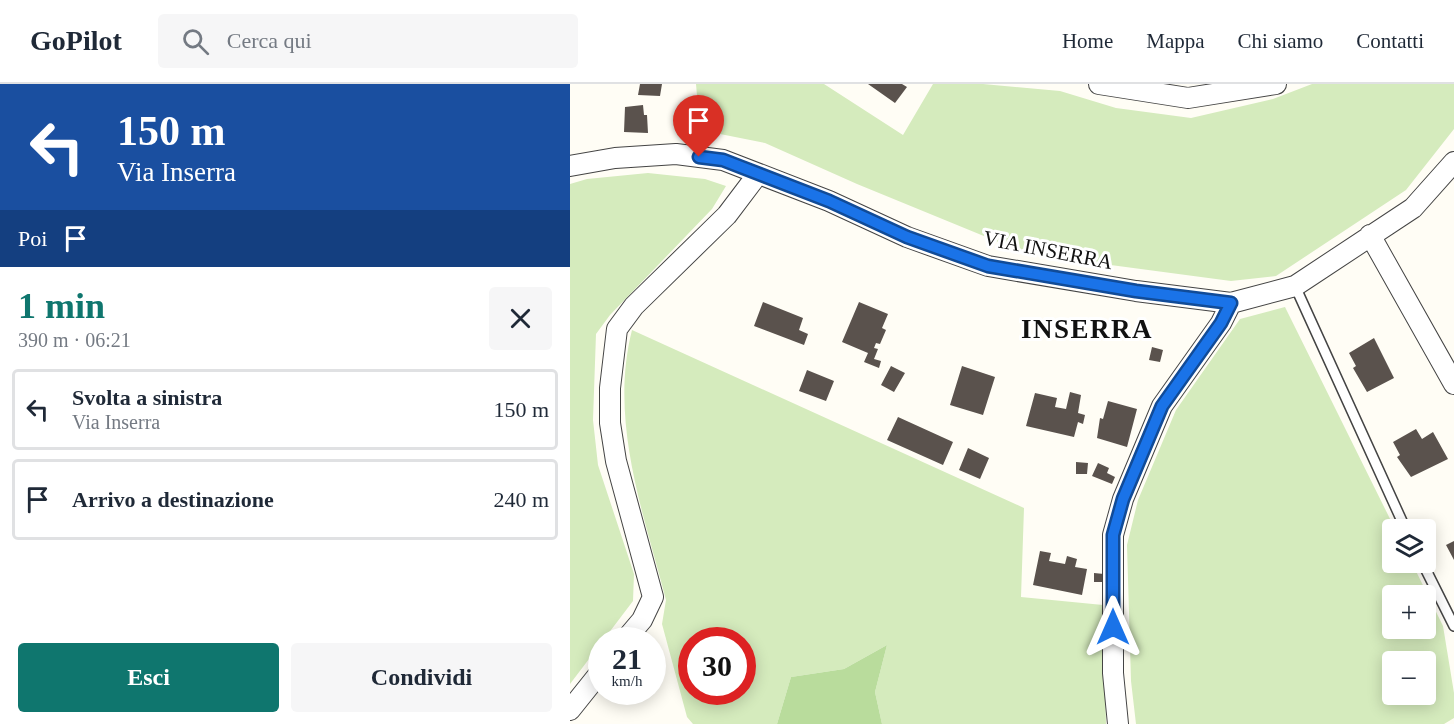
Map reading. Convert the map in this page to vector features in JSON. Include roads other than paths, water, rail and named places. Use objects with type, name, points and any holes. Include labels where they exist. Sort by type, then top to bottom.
[{"type":"street","points":[[1099,84],[1188,98],[1276,84]]},
{"type":"street","name":"VIA INSERRA","points":[[570,166],[615,158],[676,154],[723,160],[829,201],[907,237],[988,266],[1136,291],[1231,303],[1295,286],[1413,208],[1454,162]]},
{"type":"street","points":[[636,627],[653,597],[616,461],[610,423],[610,388],[617,328],[634,306],[727,215],[758,174]]},
{"type":"street","points":[[1370,235],[1454,384]]},
{"type":"street","points":[[1118,724],[1113,673],[1113,535],[1123,499],[1162,406],[1221,323],[1231,303]]},
{"type":"street","points":[[570,710],[588,688]]},
{"type":"lane","points":[[1295,286],[1401,519]]},
{"type":"lane","points":[[1428,573],[1454,626]]},
{"type":"district","name":"INSERRA","points":[[1087,329]]}]
